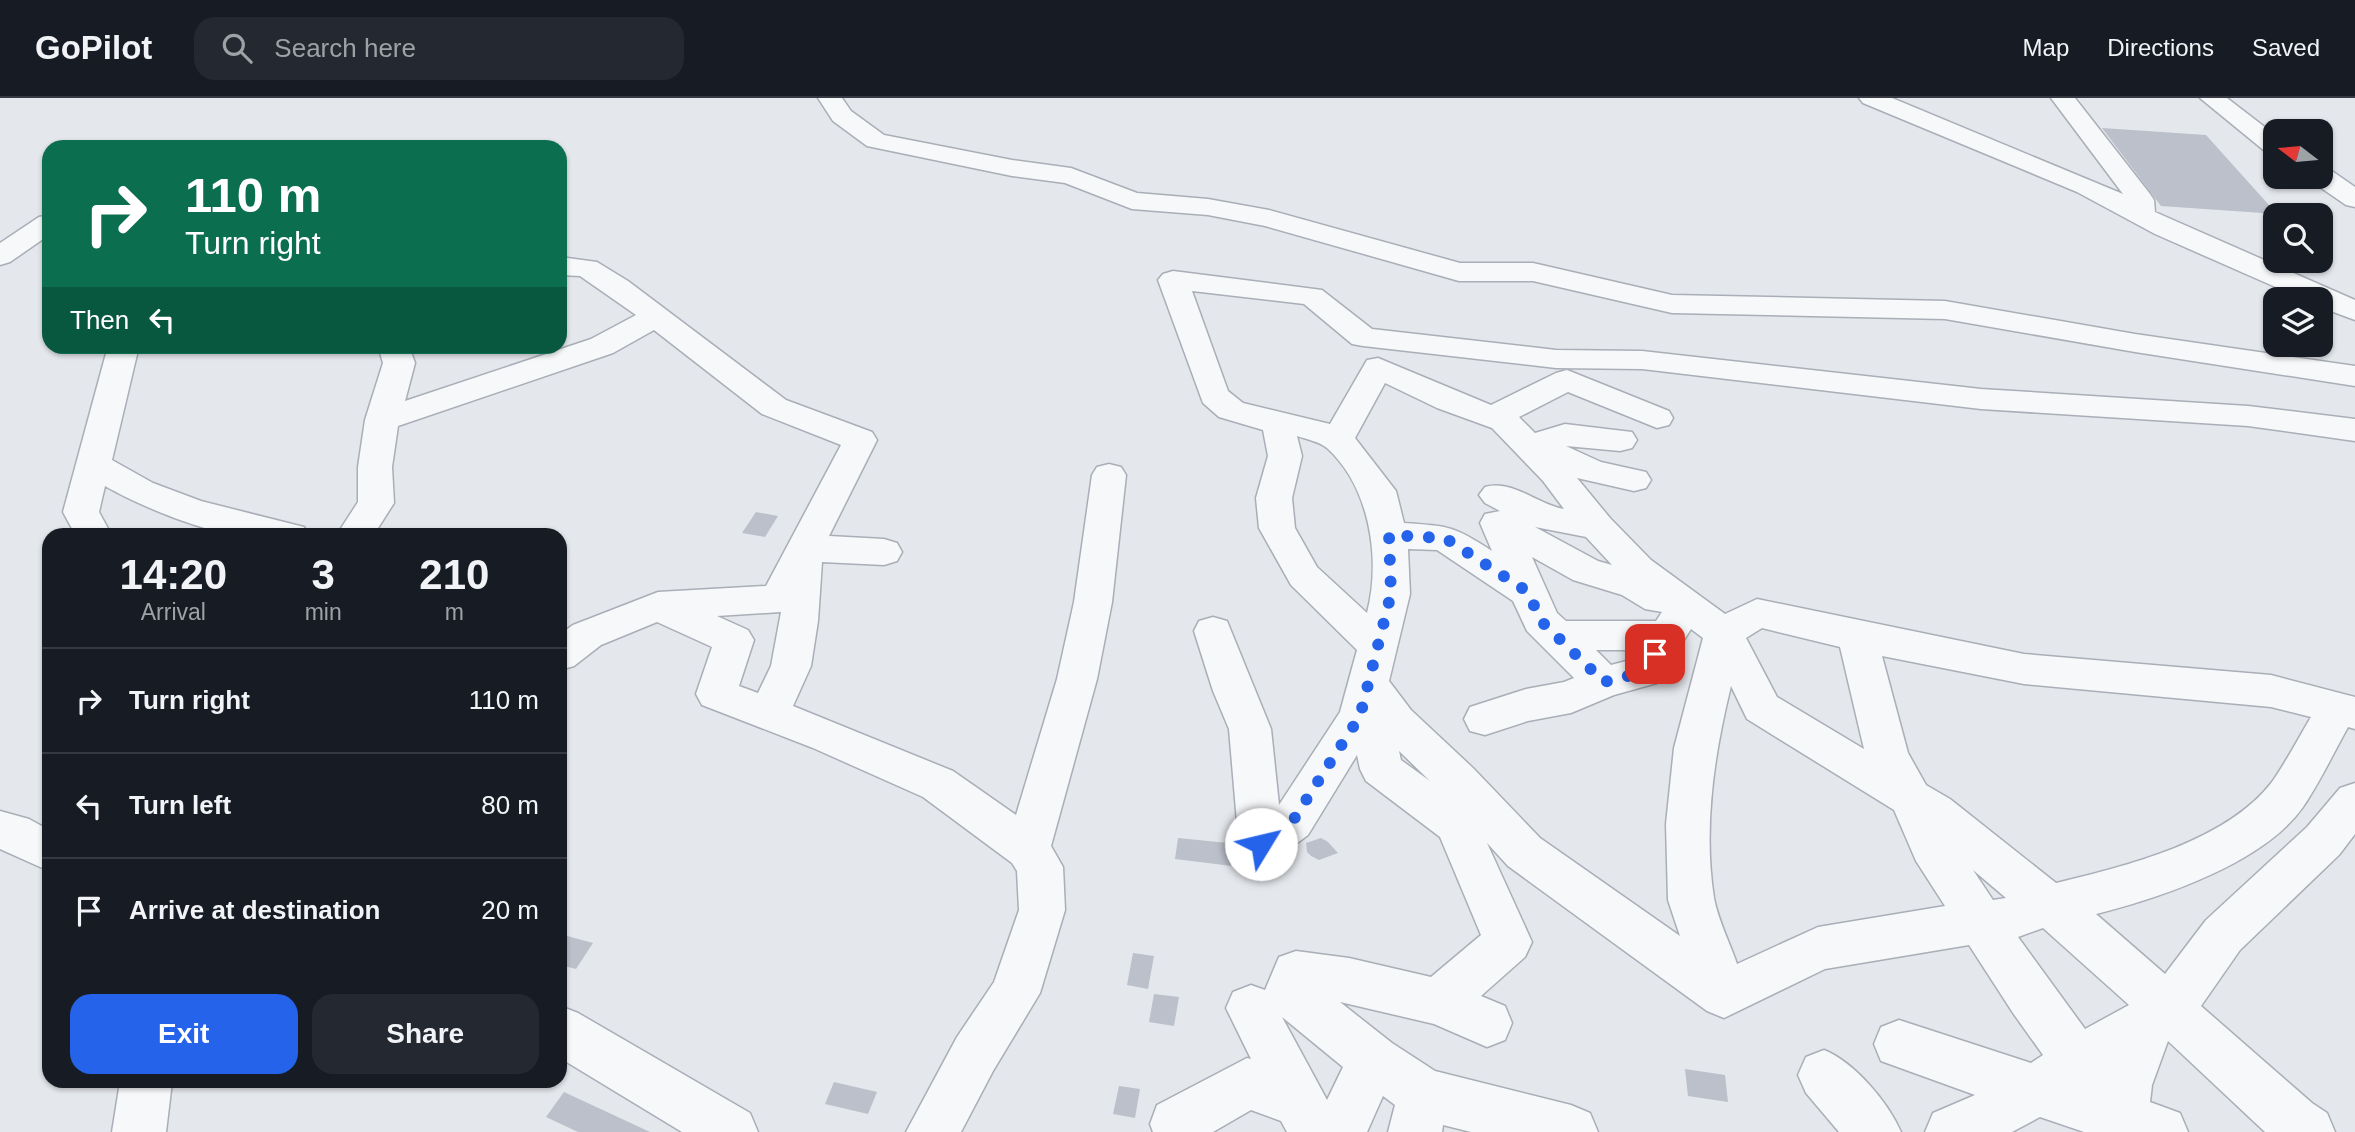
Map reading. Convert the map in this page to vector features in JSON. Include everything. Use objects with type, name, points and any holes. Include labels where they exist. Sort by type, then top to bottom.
[{"type":"street","points":[[830,98],[842,116],[876,141],[1012,168],[1072,176],[1132,201],[1208,207],[1269,218],[1459,272],[1534,272],[1672,304],[1945,310],[2135,343],[2355,376]]},
{"type":"street","points":[[1871,98],[2114,198],[2142,217],[2355,311]]},
{"type":"street","points":[[2063,98],[2141,200],[2142,217]]},
{"type":"street","points":[[2212,98],[2263,138]]},
{"type":"street","points":[[2333,184],[2355,198]]},
{"type":"street","points":[[0,256],[42,228]]},
{"type":"street","points":[[567,267],[587,268],[657,316],[774,407],[860,440],[778,599],[658,606],[587,635],[567,650]]},
{"type":"street","points":[[1438,1002],[1508,942],[1457,825],[1381,769],[1375,733],[1376,693],[1391,594],[1389,535],[1378,491],[1338,439],[1303,426],[1278,424],[1231,410],[1214,396],[1173,280],[1312,296],[1363,337],[1556,359],[1642,360],[1981,399],[2248,416],[2355,430]]},
{"type":"street","points":[[382,420],[602,346],[657,316]]},
{"type":"street","points":[[90,528],[81,512],[122,354]]},
{"type":"street","points":[[359,528],[376,503],[374,467],[382,420],[399,363],[396,354]]},
{"type":"street","points":[[1338,439],[1378,368],[1448,401],[1526,443],[1592,471],[1634,480]]},
{"type":"street","points":[[1604,682],[1541,621],[1499,516],[1508,484],[1526,443],[1567,380],[1657,418]]},
{"type":"street","points":[[1278,424],[1285,456],[1274,498],[1277,528],[1376,693],[1524,852],[1724,995]]},
{"type":"street","points":[[1526,443],[1565,435],[1620,440]]},
{"type":"street","points":[[1526,443],[1597,527],[1638,569],[1724,633],[1762,708],[1934,813],[2050,905],[2159,1015],[2308,1132]]},
{"type":"street","points":[[95,465],[141,491],[191,510],[260,528]]},
{"type":"street","points":[[1028,849],[1079,666],[1093,602],[1109,475]]},
{"type":"street","points":[[1499,516],[1586,571],[1635,585],[1674,624]]},
{"type":"street","points":[[1389,535],[1445,538],[1499,516],[1538,516],[1597,527]]},
{"type":"street","points":[[1445,538],[1528,592]]},
{"type":"street","points":[[805,548],[884,552]]},
{"type":"street","points":[[769,713],[791,666],[799,621],[805,548]]},
{"type":"street","points":[[658,606],[734,640],[716,694],[769,713],[938,784],[1028,849],[1040,867],[1042,910],[1015,993],[975,1054],[933,1132]]},
{"type":"street","points":[[1557,636],[1674,624],[1724,633],[1757,613],[2024,669],[2272,691],[2346,711],[2286,796],[2241,838],[2140,883],[2050,905],[2013,918],[1920,930],[1818,949],[1724,995]]},
{"type":"street","points":[[1485,719],[1526,705],[1570,697],[1604,682],[1643,672],[1674,624]]},
{"type":"street","points":[[1213,631],[1233,691],[1250,729],[1256,847],[1292,822],[1376,693]]},
{"type":"street","points":[[1724,633],[1695,748],[1688,824],[1691,900],[1724,995]]},
{"type":"street","points":[[1857,636],[1887,755],[1912,800],[1932,847],[1971,924]]},
{"type":"street","points":[[1871,774],[1924,871],[1971,924],[2096,1105]]},
{"type":"street","points":[[2096,1105],[2159,1015],[2223,935],[2323,841],[2355,801]]},
{"type":"street","points":[[0,830],[13,832],[42,848]]},
{"type":"street","points":[[1487,1023],[1438,1002],[1349,981],[1296,973],[1289,992],[1374,1060],[1420,1113],[1572,1132]]},
{"type":"street","points":[[1251,1008],[1307,1116]]},
{"type":"street","points":[[1952,1132],[2012,1105],[2096,1105],[2126,1085],[2159,1015]]},
{"type":"street","points":[[567,1034],[731,1132]]},
{"type":"street","points":[[1899,1044],[2096,1105]]},
{"type":"street","points":[[1339,1132],[1374,1060]]},
{"type":"street","points":[[1824,1074],[1874,1132]]},
{"type":"street","points":[[1176,1124],[1247,1083],[1307,1116]]},
{"type":"street","points":[[139,1132],[145,1088]]},
{"type":"building","points":[[2102,128],[2206,135],[2267,203],[2263,203],[2263,213],[2161,206]]},
{"type":"building","points":[[756,512],[778,516],[765,537],[742,533]]},
{"type":"building","points":[[1178,838],[1228,843],[1225,851],[1232,866],[1175,859]]},
{"type":"building","points":[[1321,838],[1338,853],[1319,860],[1311,856],[1307,852],[1306,843]]},
{"type":"building","points":[[567,936],[593,943],[576,969],[567,967]]},
{"type":"building","points":[[1133,953],[1154,956],[1148,989],[1127,985]]},
{"type":"building","points":[[1154,994],[1179,997],[1174,1026],[1149,1022]]},
{"type":"building","points":[[1685,1069],[1725,1075],[1728,1102],[1688,1096]]},
{"type":"building","points":[[834,1082],[877,1092],[868,1114],[825,1104]]},
{"type":"building","points":[[1119,1086],[1140,1089],[1135,1118],[1113,1114]]},
{"type":"building","points":[[564,1092],[650,1132],[578,1132],[546,1117]]},
{"type":"route","points":[[1261,844],[1292,822],[1344,737],[1360,716],[1391,594],[1389,535],[1445,538],[1528,592],[1541,621],[1604,682],[1643,672],[1655,654]]}]
